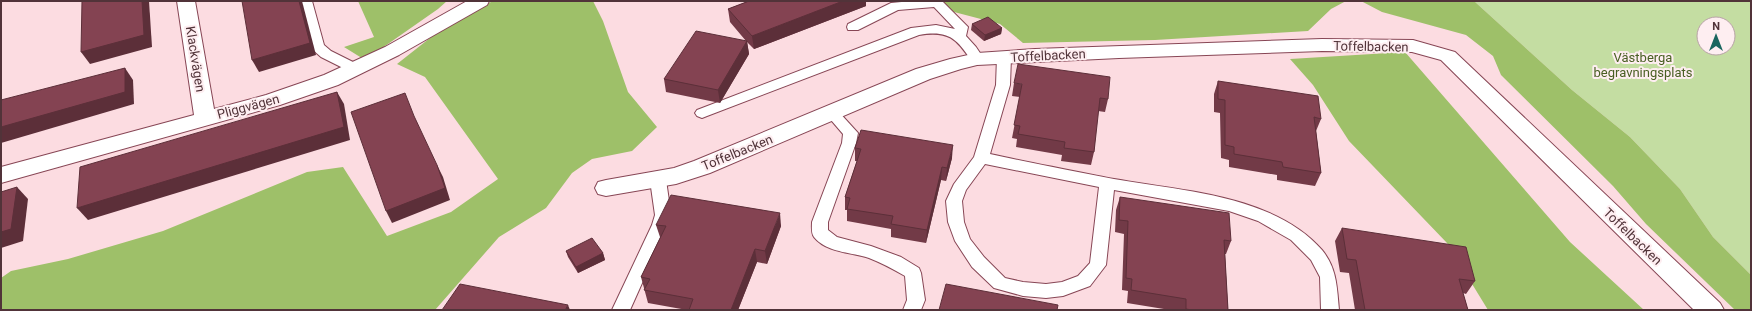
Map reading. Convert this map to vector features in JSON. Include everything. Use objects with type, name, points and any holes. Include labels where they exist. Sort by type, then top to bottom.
[{"type":"street","name":"Klackvägen","points":[[186,1],[205,118]]},
{"type":"street","name":"Pliggvägen","points":[[1,175],[273,100],[331,80],[356,69],[480,1]]},
{"type":"street","name":"Toffelbacken","points":[[606,188],[658,180],[676,176],[702,167],[923,74],[976,59],[1035,55],[1322,45],[1413,46],[1448,56],[1711,310]]},
{"type":"lane","points":[[306,1],[318,47],[326,54],[356,69]]},
{"type":"lane","points":[[853,27],[895,6],[937,3],[962,27],[959,37]]},
{"type":"lane","points":[[702,113],[916,31],[934,28],[946,30],[959,37],[970,46],[976,59]]},
{"type":"lane","points":[[1004,57],[1003,85],[981,158],[959,188],[954,201],[956,222],[963,242],[978,262],[1000,283],[1023,289],[1046,291],[1063,290],[1084,281],[1098,265],[1107,183]]},
{"type":"lane","points":[[832,113],[851,133],[820,222],[820,233],[832,242],[871,252],[895,262],[913,273],[916,300],[912,310]]},
{"type":"lane","points":[[981,158],[1107,183],[1231,205],[1264,217],[1297,236],[1317,256],[1328,277],[1330,310]]},
{"type":"lane","points":[[621,310],[660,225],[663,215],[658,180]]},
{"type":"green space","points":[[358,1],[447,1],[438,9],[365,60],[344,47],[374,37]]},
{"type":"green space","points":[[494,1],[593,1],[603,21],[628,92],[657,127],[632,151],[592,159],[572,173],[546,208],[499,237],[435,310],[1,310],[1,278],[11,271],[68,259],[163,231],[307,172],[343,167],[387,236],[451,212],[498,179],[425,77],[397,64],[463,12]]},
{"type":"green space","points":[[912,1],[1346,1],[1331,9],[1308,31],[1155,40],[1023,43],[1000,24]]},
{"type":"green space","points":[[1361,1],[1474,1],[1572,90],[1630,137],[1680,189],[1713,237],[1751,275],[1751,310],[1735,310],[1646,224],[1613,186],[1501,75],[1493,56],[1466,35],[1382,12]]},
{"type":"green space","name":"Västberga begravningsplats","points":[[1474,1],[1751,1],[1751,275],[1713,237],[1680,189],[1630,137],[1572,90]]},
{"type":"green space","points":[[1405,52],[1570,242],[1644,310],[1488,310],[1447,243],[1349,141],[1313,85],[1290,59]]},
{"type":"building","points":[[82,1],[142,1],[144,35],[81,52]]},
{"type":"building","points":[[242,1],[299,1],[310,43],[252,60]]},
{"type":"building","points":[[749,1],[843,1],[752,36],[728,9]]},
{"type":"building","points":[[988,17],[1002,28],[985,35],[972,24]]},
{"type":"building","points":[[696,31],[747,41],[718,90],[664,79]]},
{"type":"building","points":[[1018,64],[1110,77],[1108,99],[1100,98],[1094,152],[1064,148],[1065,142],[1018,134],[1020,126],[1014,125],[1022,84],[1014,83]]},
{"type":"building","points":[[125,68],[125,92],[1,127],[1,100]]},
{"type":"building","points":[[1218,81],[1318,96],[1321,119],[1314,117],[1321,173],[1283,167],[1282,162],[1234,154],[1234,147],[1225,145],[1225,100],[1218,99]]},
{"type":"building","points":[[337,92],[344,127],[77,208],[80,167]]},
{"type":"building","points":[[405,93],[437,165],[445,188],[386,211],[351,112]]},
{"type":"building","points":[[861,130],[953,145],[947,168],[942,167],[927,230],[891,224],[893,216],[847,209],[850,198],[845,197],[861,149],[855,148]]},
{"type":"building","points":[[17,187],[11,229],[1,232],[1,192]]},
{"type":"building","points":[[671,195],[780,213],[765,251],[755,249],[731,310],[689,310],[693,299],[644,290],[650,279],[641,277],[666,226],[656,225]]},
{"type":"building","points":[[1120,197],[1229,213],[1231,241],[1224,240],[1228,310],[1186,309],[1186,299],[1131,290],[1132,279],[1126,278],[1128,221],[1119,220]]},
{"type":"building","points":[[1342,228],[1466,247],[1475,281],[1459,279],[1468,310],[1365,310],[1356,260],[1347,259]]},
{"type":"building","points":[[592,238],[603,253],[576,267],[566,251]]},
{"type":"building","points":[[460,284],[568,305],[565,310],[442,310]]},
{"type":"building","points":[[946,284],[1058,305],[1057,310],[939,310]]}]
